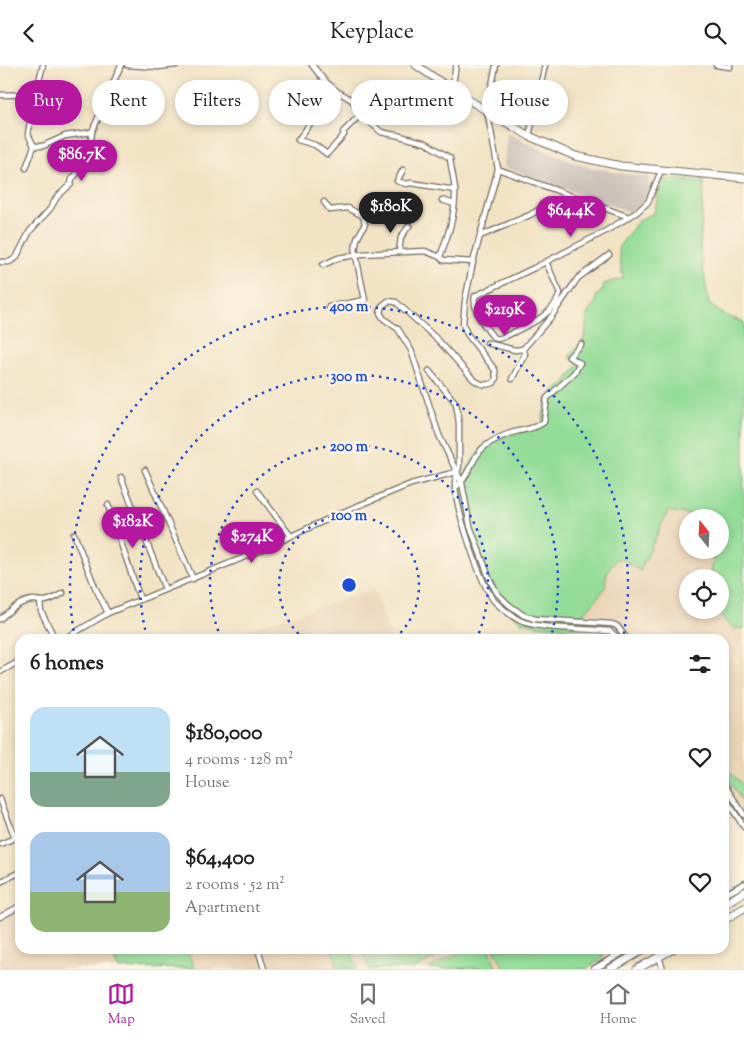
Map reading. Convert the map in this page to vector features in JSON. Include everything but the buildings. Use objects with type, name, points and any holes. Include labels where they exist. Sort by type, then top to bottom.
[{"type":"main road","points":[[416,65],[438,80]]},
{"type":"main road","points":[[511,125],[529,136],[575,155],[590,159],[621,166],[661,171],[744,178]]},
{"type":"main road","points":[[729,901],[744,892]]},
{"type":"main road","points":[[729,917],[744,908]]},
{"type":"main road","points":[[610,969],[636,954]]},
{"type":"main road","points":[[638,969],[664,954]]},
{"type":"street","points":[[40,80],[43,65]]},
{"type":"street","points":[[0,262],[9,262],[16,258],[30,231],[47,214],[57,197],[71,184],[72,179],[82,168],[92,163],[90,149],[92,132],[121,65]]},
{"type":"street","points":[[128,65],[158,67],[176,65]]},
{"type":"street","points":[[312,65],[324,80]]},
{"type":"street","points":[[454,80],[456,65]]},
{"type":"street","points":[[493,80],[496,65]]},
{"type":"street","points":[[529,136],[545,65]]},
{"type":"street","points":[[716,65],[730,67],[730,65]]},
{"type":"street","points":[[0,95],[15,95]]},
{"type":"street","points":[[309,125],[298,140],[315,145],[327,154],[351,124]]},
{"type":"street","points":[[26,168],[34,146],[28,134],[29,125]]},
{"type":"street","points":[[373,125],[381,132],[426,143],[450,158],[455,191],[454,204],[450,230],[440,257]]},
{"type":"street","points":[[489,125],[498,169],[473,262],[465,301],[464,324],[467,334],[495,370],[496,378],[494,383],[480,384],[438,340],[396,302],[388,301],[382,306],[380,313],[384,319],[398,329],[411,350],[434,420],[462,483],[470,526],[490,580],[497,593],[523,615],[535,619],[594,622],[617,626],[623,634]]},
{"type":"street","points":[[34,146],[43,146],[65,136],[92,132]]},
{"type":"street","points":[[498,169],[629,217]]},
{"type":"street","points":[[403,170],[398,181],[405,184],[411,183],[455,191]]},
{"type":"street","points":[[546,262],[560,293],[554,307],[543,316],[504,337],[497,339],[493,337],[478,315],[474,296],[546,262],[637,212],[648,202],[661,171]]},
{"type":"street","points":[[442,200],[454,204]]},
{"type":"street","points":[[480,235],[530,215],[553,201]]},
{"type":"street","points":[[324,202],[330,209],[348,208],[363,217],[365,224],[357,239],[356,255],[365,300],[329,307]]},
{"type":"street","points":[[399,252],[401,237],[410,226]]},
{"type":"street","points":[[323,265],[338,258],[356,255],[426,251],[443,260],[473,262]]},
{"type":"street","points":[[487,343],[515,350],[523,349],[551,317],[578,278],[609,255]]},
{"type":"street","points":[[455,488],[462,483],[483,447],[509,434],[538,426],[544,422],[548,398],[574,373],[580,363],[569,357],[581,344]]},
{"type":"street","points":[[512,379],[525,354],[523,349]]},
{"type":"street","points":[[429,371],[456,403],[459,423],[459,466],[456,472],[455,488],[464,529],[486,586],[494,601],[520,621],[534,625],[594,629],[610,631],[613,634]]},
{"type":"street","points":[[145,470],[193,579]]},
{"type":"street","points":[[72,634],[108,613],[257,552],[290,535],[411,484],[456,472]]},
{"type":"street","points":[[121,477],[165,589]]},
{"type":"street","points":[[257,491],[290,535]]},
{"type":"street","points":[[108,505],[140,599]]},
{"type":"street","points":[[74,534],[95,587],[108,613]]},
{"type":"street","points":[[0,619],[10,610],[25,602],[35,599],[40,601],[50,600],[63,593]]},
{"type":"street","points":[[40,601],[41,611],[52,634]]},
{"type":"street","points":[[594,622],[594,629]]},
{"type":"street","points":[[0,672],[15,664]]},
{"type":"street","points":[[729,792],[744,815]]},
{"type":"street","points":[[0,799],[15,833]]},
{"type":"street","points":[[729,804],[744,827]]},
{"type":"street","points":[[0,844],[15,838]]},
{"type":"street","points":[[0,882],[15,875]]},
{"type":"street","points":[[729,892],[744,884]]},
{"type":"street","points":[[0,917],[15,909]]},
{"type":"street","points":[[260,954],[264,969]]},
{"type":"street","points":[[594,969],[620,954]]},
{"type":"street","points":[[659,957],[663,969]]},
{"type":"shaded area","points":[[507,133],[549,153],[584,166],[649,177],[649,190],[633,213],[504,167]]},
{"type":"shaded area","points":[[668,511],[679,513],[679,559],[713,559],[712,569],[679,569],[679,619],[723,619],[740,629],[744,628],[744,827],[729,804],[729,634],[613,634],[610,631],[587,629],[584,613],[606,586],[605,580],[613,563],[616,559],[622,559],[640,570]]},
{"type":"shaded area","points":[[374,590],[390,634],[235,634]]},
{"type":"shaded area","points":[[15,909],[15,954],[260,954],[264,969],[0,969],[0,917]]},
{"type":"shaded area","points":[[264,954],[608,954],[586,969],[269,969]]},
{"type":"green space","points":[[662,180],[704,181],[700,251],[709,304],[726,316],[744,322],[744,628],[735,628],[724,619],[729,619],[729,569],[712,569],[713,559],[729,559],[729,509],[679,509],[679,513],[668,511],[640,571],[622,559],[616,559],[608,571],[606,586],[584,613],[587,629],[534,625],[520,621],[494,601],[486,586],[464,529],[455,488],[478,453],[491,442],[542,424],[547,398],[565,382],[580,363],[569,357],[583,341],[586,331],[587,314],[596,302],[596,296],[602,291],[604,284],[623,278],[618,248],[639,220],[654,213]]},
{"type":"green space","points":[[729,771],[744,786],[744,804],[729,782]]},
{"type":"green space","points":[[112,954],[188,954],[195,968],[119,969]]},
{"type":"green space","points":[[334,954],[352,954],[357,969],[338,969]]},
{"type":"green space","points":[[364,954],[442,954],[414,969],[369,969]]},
{"type":"green space","points":[[456,954],[492,954],[496,968],[428,969]]},
{"type":"green space","points":[[497,954],[603,954],[603,958],[586,969],[505,969]]}]
